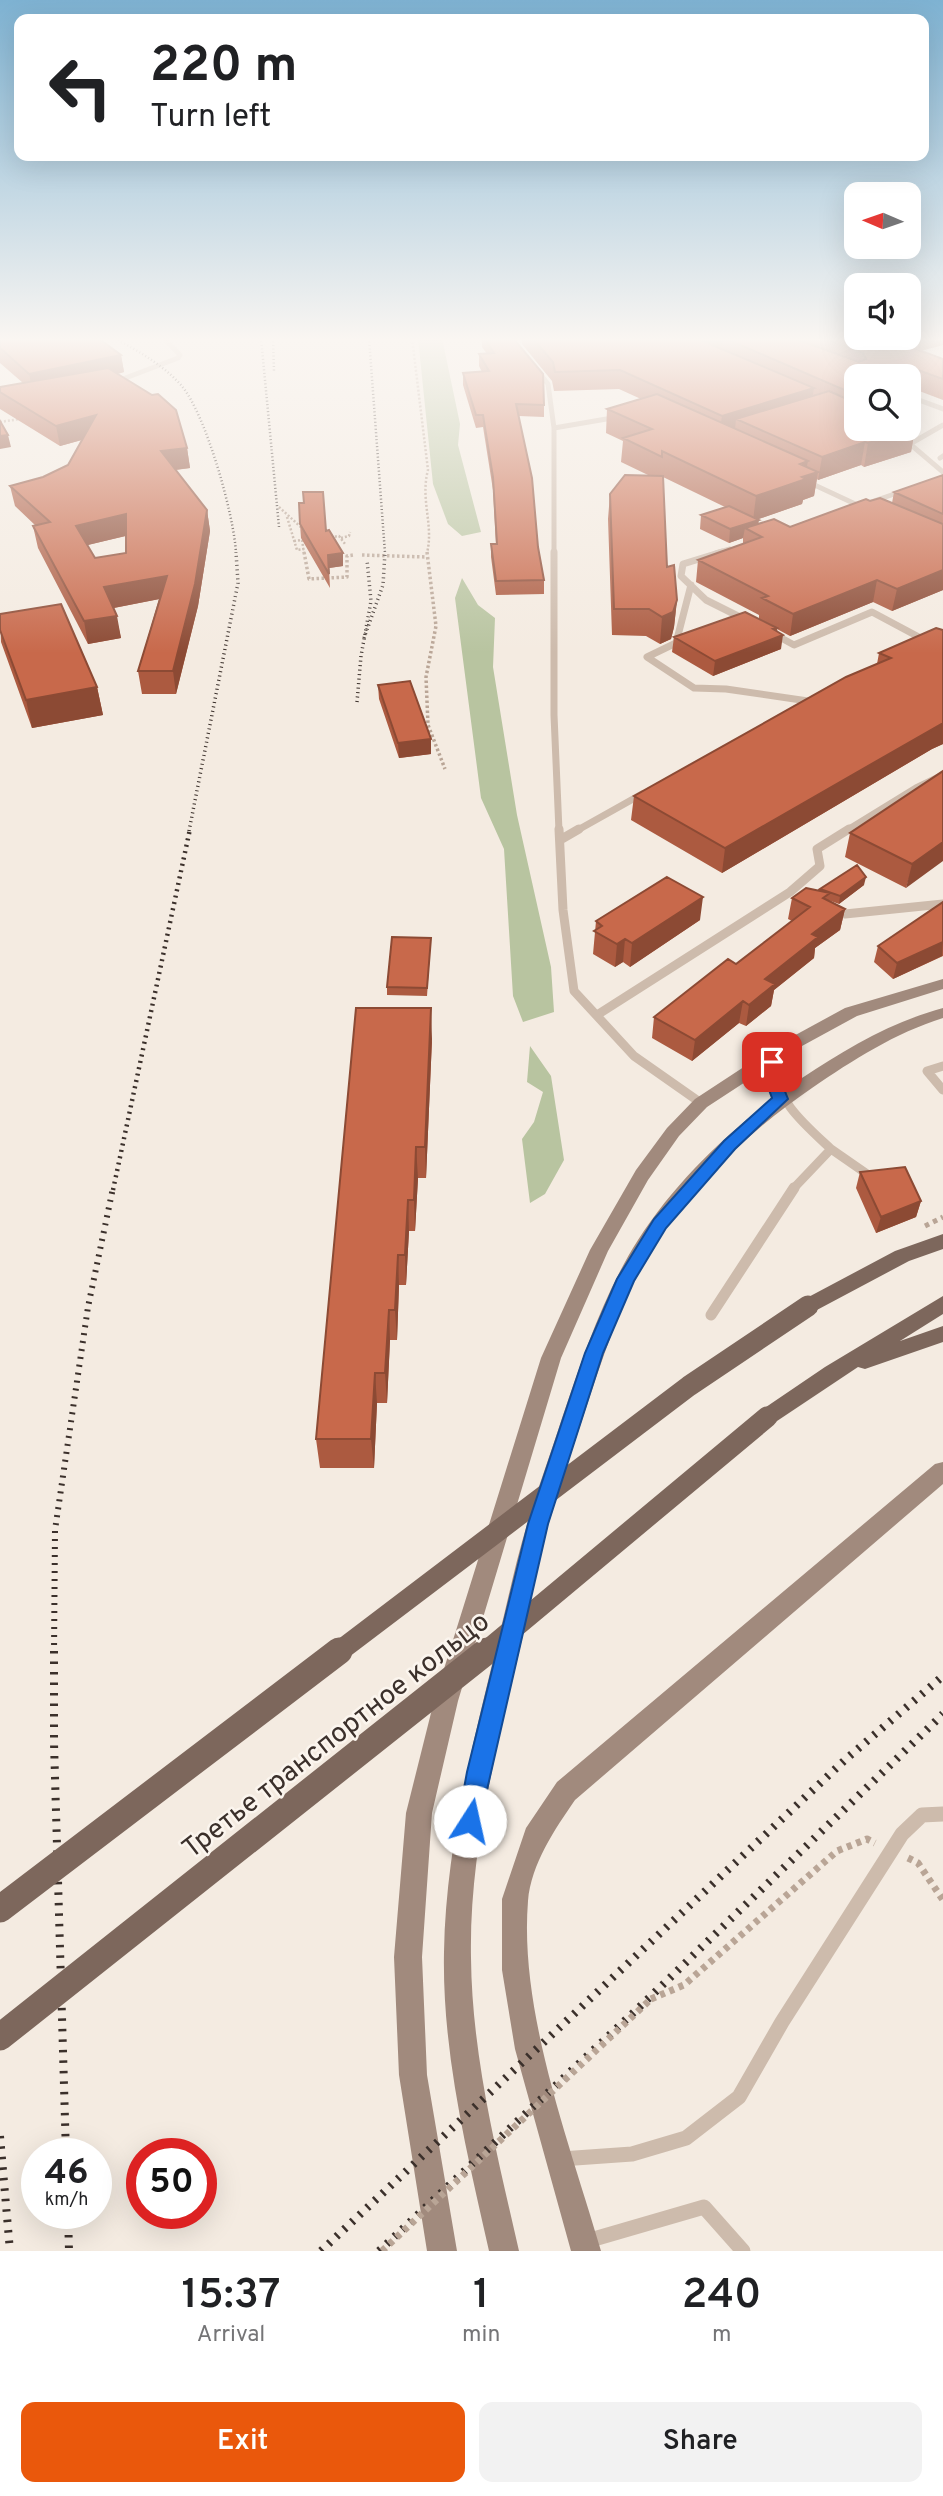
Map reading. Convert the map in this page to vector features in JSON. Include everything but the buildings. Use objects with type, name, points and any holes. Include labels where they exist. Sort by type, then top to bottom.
[{"type":"main road","points":[[442,2251],[413,2075],[408,1957],[419,1813],[446,1701],[551,1358],[599,1250],[636,1186],[673,1132],[701,1103],[785,1048],[851,1012],[940,986]]},
{"type":"main road","points":[[504,2251],[482,2154],[463,2045],[457,1955],[461,1870],[478,1772],[538,1524],[594,1353],[626,1279],[660,1223],[729,1145],[780,1099],[879,1039],[943,1013]]},
{"type":"main road","points":[[0,1909],[689,1386],[808,1306],[943,1234]]},
{"type":"main road","points":[[902,1256],[943,1241]]},
{"type":"main road","name":"Третье транспортное кольцо","points":[[0,2037],[496,1644],[767,1418],[832,1373],[943,1304]]},
{"type":"main road","points":[[832,1373],[943,1334]]},
{"type":"main road","points":[[584,2247],[529,2049],[516,1970],[516,1899],[535,1837],[566,1791],[943,1471]]},
{"type":"lane","points":[[554,443],[554,715],[563,909],[574,991],[634,1056],[701,1103]]},
{"type":"lane","points":[[910,444],[928,456],[934,467],[943,472]]},
{"type":"lane","points":[[801,479],[872,512]]},
{"type":"lane","points":[[847,510],[919,485]]},
{"type":"lane","points":[[734,548],[683,565],[681,576],[706,600],[794,645],[872,612],[943,650]]},
{"type":"lane","points":[[691,585],[676,643],[647,657],[694,688],[726,689],[808,701]]},
{"type":"lane","points":[[912,645],[933,634]]},
{"type":"lane","points":[[797,707],[820,695]]},
{"type":"lane","points":[[597,1015],[768,906],[820,866],[817,849],[916,788],[943,775]]},
{"type":"lane","points":[[560,840],[651,789]]},
{"type":"lane","points":[[768,906],[796,902]]},
{"type":"lane","points":[[821,905],[845,914],[943,904]]},
{"type":"lane","points":[[785,1048],[772,1062],[772,1079],[780,1099],[831,1149],[867,1174]]},
{"type":"lane","points":[[943,1066],[927,1071],[943,1090]]},
{"type":"lane","points":[[711,1315],[789,1193],[831,1149]]},
{"type":"lane","points":[[561,2159],[632,2154],[686,2138],[739,2097],[782,2022],[902,1835],[922,1815],[943,1814]]},
{"type":"lane","points":[[584,2247],[704,2207],[743,2251]]},
{"type":"path","points":[[425,443],[428,470],[423,488],[430,541],[426,557],[436,626],[426,677],[428,725],[445,769]]},
{"type":"path","points":[[279,507],[308,531]]},
{"type":"path","points":[[286,514],[297,550],[304,549]]},
{"type":"path","points":[[328,530],[333,537]]},
{"type":"path","points":[[322,538],[340,538],[349,536],[350,532]]},
{"type":"path","points":[[340,538],[345,544]]},
{"type":"path","points":[[294,541],[312,539]]},
{"type":"path","points":[[302,540],[309,579],[347,577],[347,556],[353,555]]},
{"type":"path","points":[[362,555],[426,557]]},
{"type":"path","points":[[382,2251],[651,1999],[684,1985],[837,1851],[867,1839],[918,1863],[943,1900]]},
{"type":"green space","points":[[429,443],[458,443],[481,532],[462,536],[448,524],[433,484]]},
{"type":"green space","points":[[462,578],[478,605],[495,618],[493,667],[517,815],[551,967],[554,1012],[523,1022],[513,996],[504,849],[481,798],[455,598]]},
{"type":"green space","points":[[530,1046],[551,1076],[564,1160],[545,1194],[530,1203],[522,1139],[534,1122],[543,1092],[527,1082]]},
{"type":"railway","points":[[210,443],[230,515],[236,553]]},
{"type":"railway","points":[[271,443],[279,527]]},
{"type":"railway","points":[[377,443],[385,553]]},
{"type":"railway","points":[[189,831],[238,583],[236,552]]},
{"type":"railway","points":[[365,636],[383,585],[385,553]]},
{"type":"railway","points":[[365,636],[371,601],[367,560]]},
{"type":"railway","points":[[357,702],[365,636]]},
{"type":"railway","points":[[113,1190],[190,829]]},
{"type":"railway","points":[[54,1653],[55,1530],[88,1307],[113,1188]]},
{"type":"railway","points":[[54,1653],[54,1743],[66,2138]]},
{"type":"railway","points":[[321,2251],[846,1759],[943,1676]]},
{"type":"railway","points":[[379,2251],[650,1997],[943,1714]]},
{"type":"railway","points":[[0,2136],[10,2251]]},
{"type":"railway","points":[[68,2229],[69,2251]]},
{"type":"route","points":[[470,1821],[478,1772],[538,1524],[594,1353],[626,1279],[660,1223],[729,1145],[780,1099],[772,1079],[772,1062]]}]
